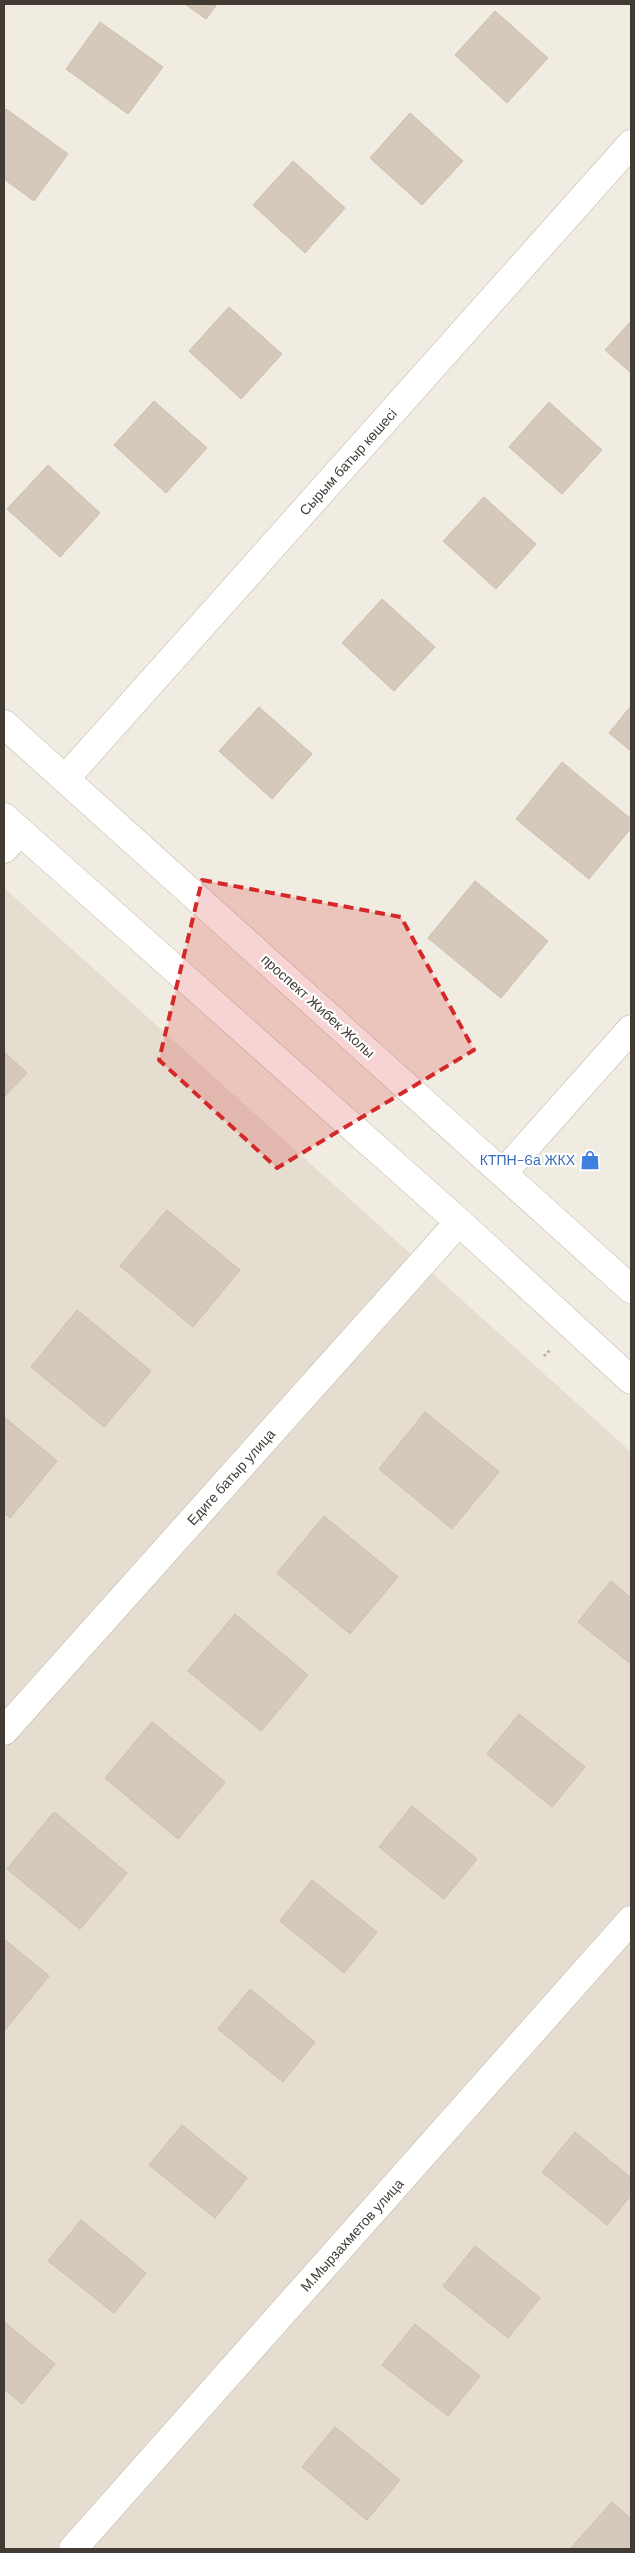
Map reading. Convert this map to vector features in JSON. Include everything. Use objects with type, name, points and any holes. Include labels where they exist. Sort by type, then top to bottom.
[{"type":"street","name":"Сырым батыр көшесі","points":[[66,780],[631,144]]},
{"type":"street","name":"проспект Жибек Жолы","points":[[4,724],[631,1289]]},
{"type":"street","points":[[9,833],[459,1222],[631,1380]]},
{"type":"street","points":[[503,1173],[631,1029]]},
{"type":"street","name":"Едиге батыр улица","points":[[4,1731],[459,1222]]},
{"type":"street","name":"М.Мырзахметов улица","points":[[73,2549],[631,1920]]},
{"type":"highlighted area","points":[[202,880],[401,917],[474,1050],[277,1168],[159,1060]]},
{"type":"shaded area","points":[[4,888],[631,1452],[631,2549],[4,2549]]},
{"type":"building","points":[[185,4],[217,4],[206,19]]},
{"type":"building","points":[[495,11],[548,58],[507,103],[455,55]]},
{"type":"building","points":[[100,22],[163,67],[128,114],[66,69]]},
{"type":"building","points":[[6,109],[68,154],[34,201],[4,179],[4,112]]},
{"type":"building","points":[[410,113],[463,161],[422,205],[370,158]]},
{"type":"building","points":[[293,161],[345,208],[305,253],[253,205]]},
{"type":"building","points":[[229,307],[282,354],[241,399],[189,351]]},
{"type":"building","points":[[631,321],[631,373],[605,350]]},
{"type":"building","points":[[154,401],[207,448],[166,493],[114,445]]},
{"type":"building","points":[[549,402],[602,450],[562,494],[509,447]]},
{"type":"building","points":[[48,465],[100,513],[60,557],[7,509]]},
{"type":"building","points":[[484,497],[536,544],[496,589],[443,541]]},
{"type":"building","points":[[382,599],[435,647],[394,691],[342,643]]},
{"type":"building","points":[[631,706],[631,751],[609,733]]},
{"type":"building","points":[[259,707],[312,754],[272,799],[219,751]]},
{"type":"building","points":[[562,762],[631,819],[631,828],[589,879],[516,819]]},
{"type":"building","points":[[475,881],[548,941],[501,998],[428,938]]},
{"type":"building","points":[[4,1052],[27,1073],[4,1097]]},
{"type":"building","points":[[167,1210],[240,1270],[193,1327],[120,1266]]},
{"type":"building","points":[[77,1310],[151,1371],[104,1427],[31,1367]]},
{"type":"building","points":[[425,1412],[499,1472],[452,1529],[379,1469]]},
{"type":"building","points":[[4,1417],[57,1461],[10,1518],[4,1513]]},
{"type":"building","points":[[324,1516],[398,1577],[350,1634],[277,1573]]},
{"type":"building","points":[[611,1581],[631,1598],[631,1664],[578,1622]]},
{"type":"building","points":[[235,1614],[308,1675],[261,1731],[188,1671]]},
{"type":"building","points":[[519,1714],[585,1767],[552,1807],[487,1754]]},
{"type":"building","points":[[152,1722],[225,1782],[178,1839],[105,1778]]},
{"type":"building","points":[[412,1806],[477,1859],[444,1899],[379,1847]]},
{"type":"building","points":[[54,1812],[127,1873],[80,1929],[7,1869]]},
{"type":"building","points":[[312,1880],[377,1932],[344,1973],[280,1921]]},
{"type":"building","points":[[4,1939],[49,1976],[4,2031]]},
{"type":"building","points":[[250,1989],[315,2042],[283,2082],[218,2029]]},
{"type":"building","points":[[182,2125],[247,2178],[215,2218],[149,2165]]},
{"type":"building","points":[[575,2132],[631,2178],[631,2195],[607,2225],[542,2172]]},
{"type":"building","points":[[81,2220],[146,2273],[114,2313],[48,2261]]},
{"type":"building","points":[[475,2246],[540,2298],[508,2338],[443,2286]]},
{"type":"building","points":[[4,2322],[55,2364],[22,2404],[4,2389]]},
{"type":"building","points":[[415,2324],[480,2376],[448,2416],[382,2365]]},
{"type":"building","points":[[335,2427],[400,2480],[367,2520],[302,2467]]},
{"type":"building","points":[[612,2502],[631,2519],[631,2549],[570,2549]]},
{"type":"place","name":"КТПН-6а ЖКХ","points":[[590,1160]]}]
